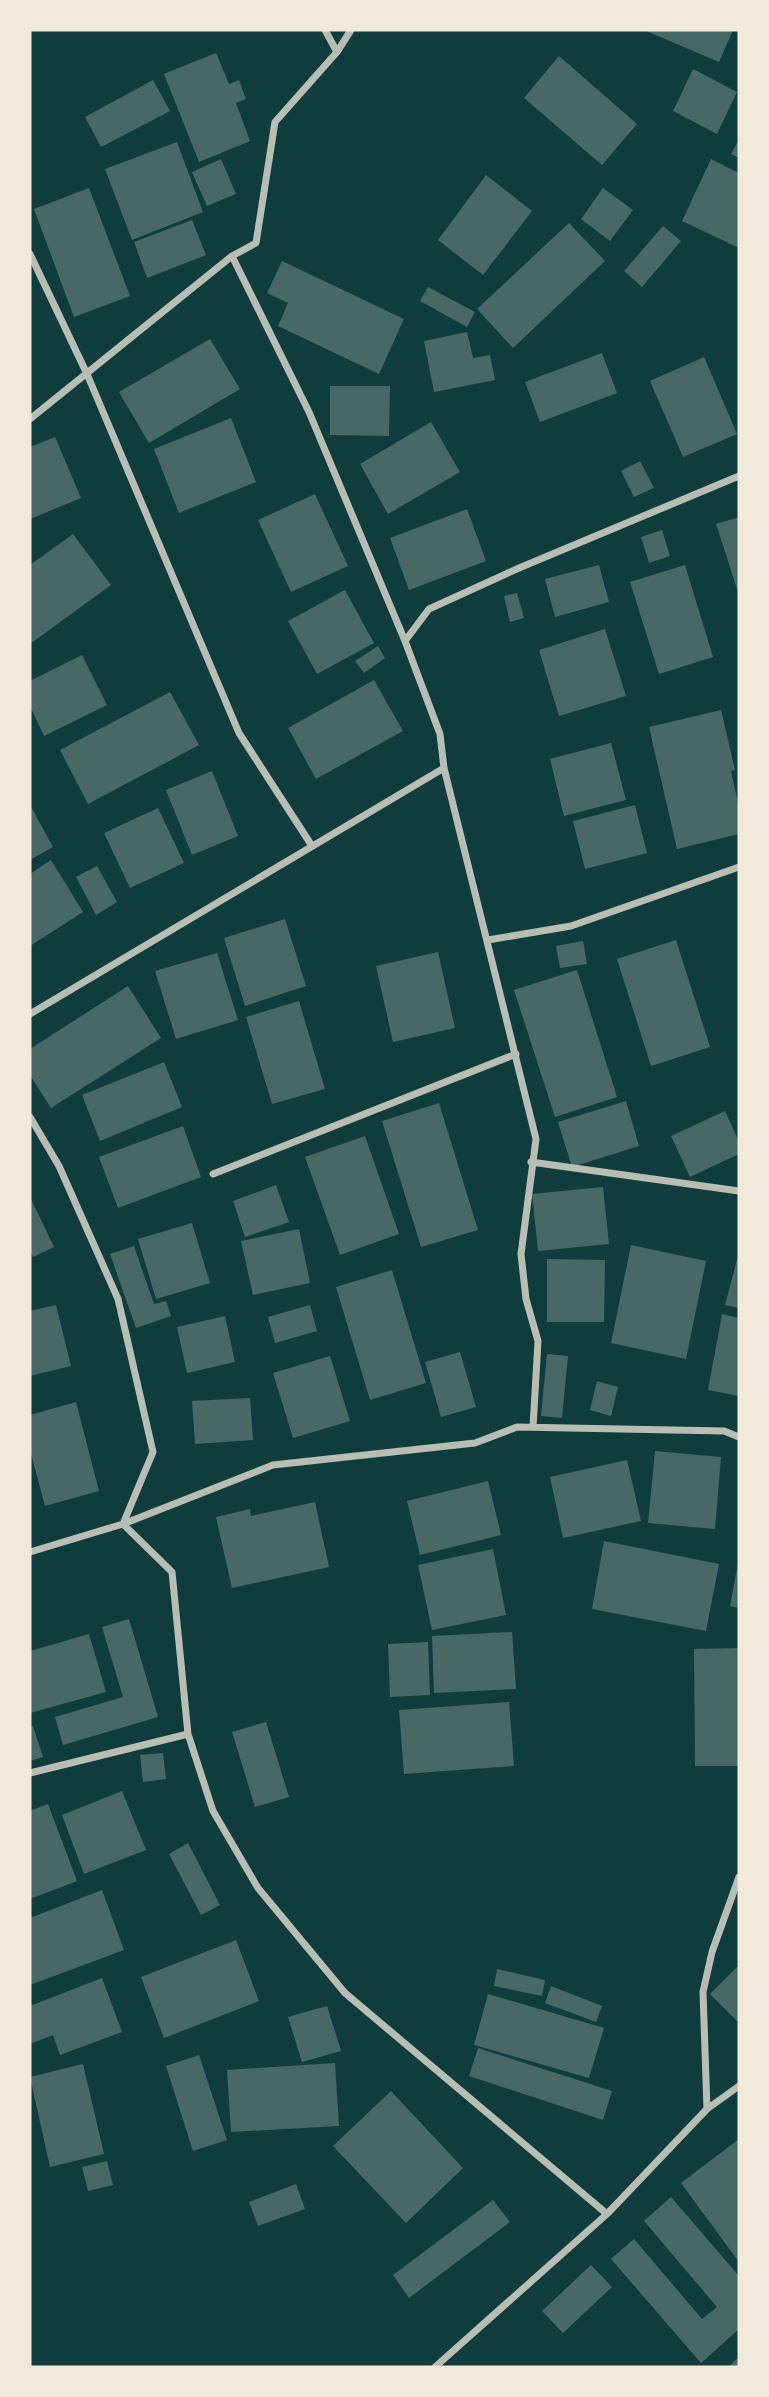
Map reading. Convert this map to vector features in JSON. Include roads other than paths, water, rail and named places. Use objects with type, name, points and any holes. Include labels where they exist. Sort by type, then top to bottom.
[{"type":"street","points":[[325,30],[337,52]]},
{"type":"street","points":[[30,419],[232,256],[256,243],[275,122],[337,52],[351,30]]},
{"type":"street","points":[[30,254],[87,374],[239,733],[312,846]]},
{"type":"street","points":[[232,256],[309,412],[405,641],[440,734],[444,768],[536,1139],[521,1254],[526,1300],[538,1341],[533,1427]]},
{"type":"street","points":[[405,641],[429,609],[519,568],[739,476]]},
{"type":"street","points":[[30,1014],[444,768]]},
{"type":"street","points":[[488,940],[571,926],[739,866]]},
{"type":"street","points":[[213,1174],[516,1054]]},
{"type":"street","points":[[30,1117],[59,1166],[118,1299],[153,1452],[123,1524]]},
{"type":"street","points":[[531,1162],[739,1191]]},
{"type":"street","points":[[30,1552],[123,1524],[273,1465],[475,1443],[517,1427],[724,1431],[739,1437]]},
{"type":"street","points":[[123,1524],[172,1572],[188,1734],[213,1811],[258,1888],[345,1993],[607,2214]]},
{"type":"street","points":[[30,1773],[188,1734]]},
{"type":"street","points":[[707,2109],[703,1992],[712,1952],[739,1877]]},
{"type":"street","points":[[435,2367],[607,2214],[707,2109],[739,2086]]}]
